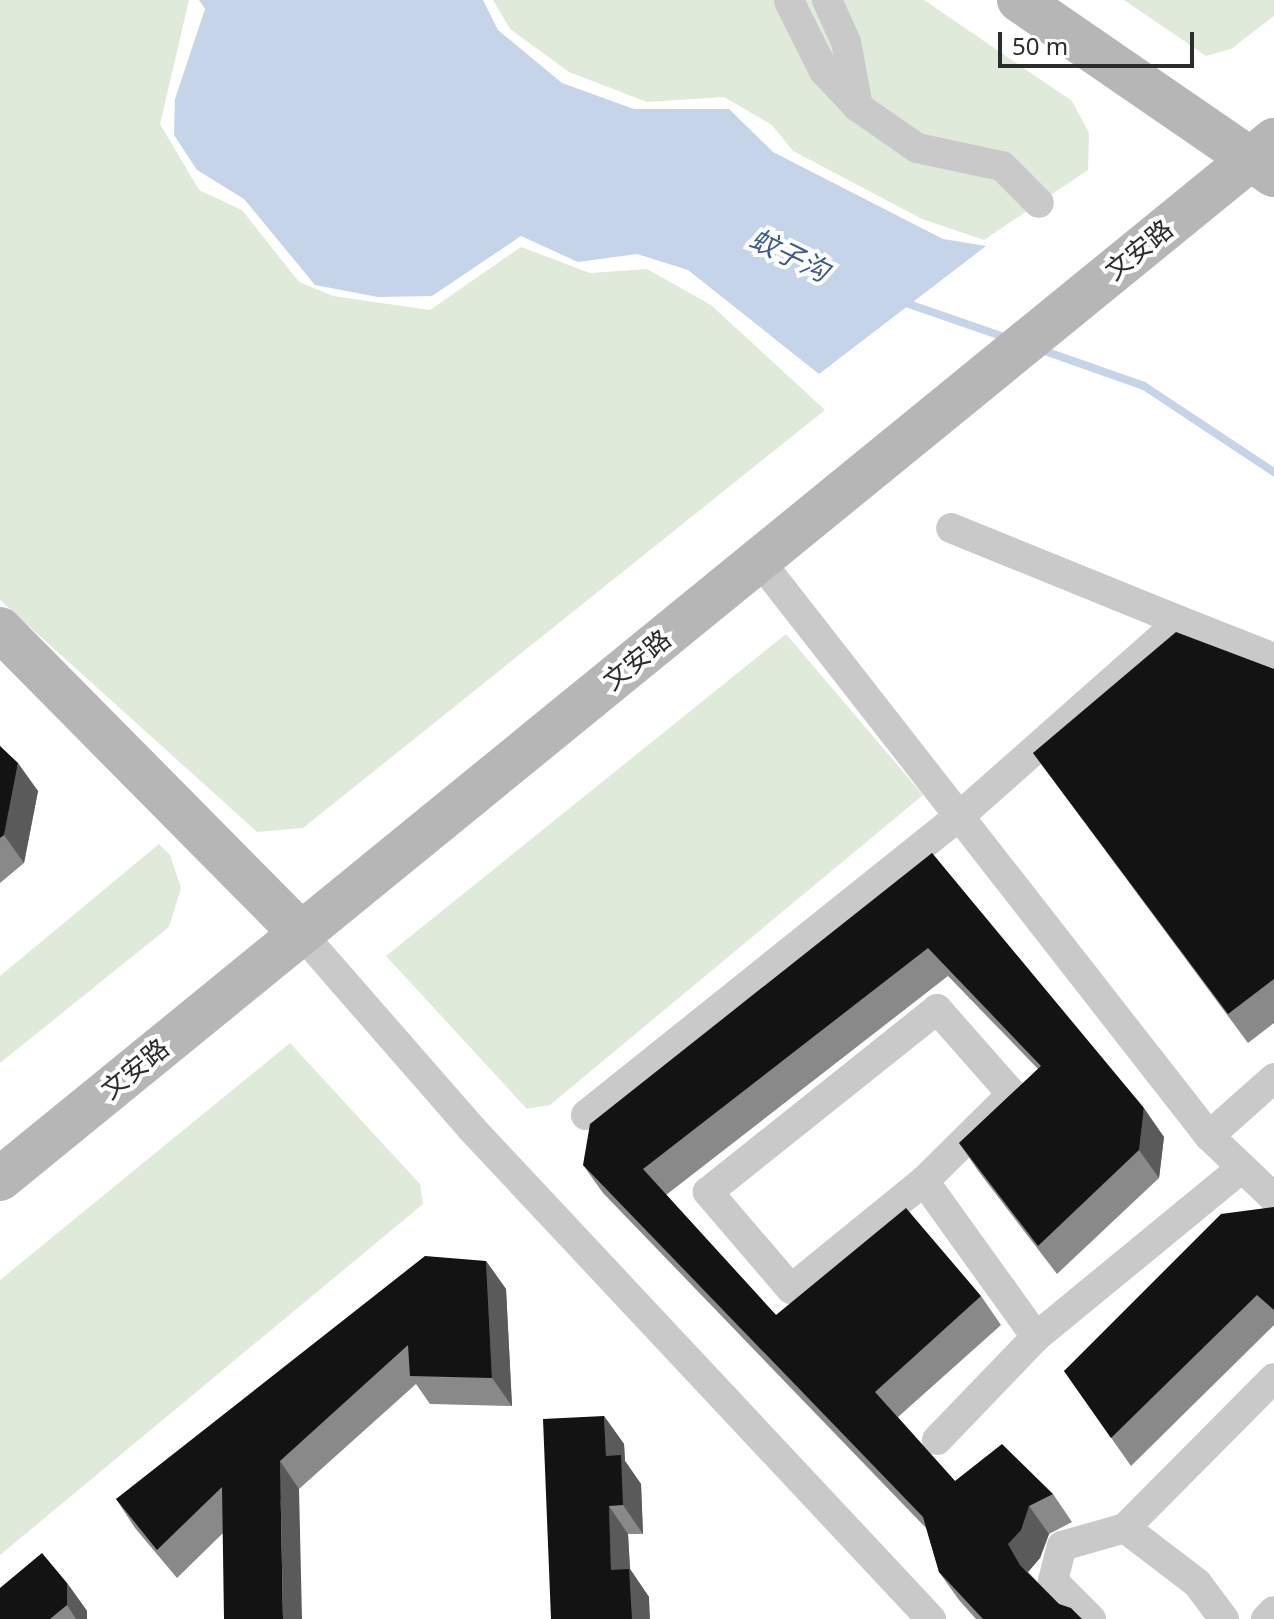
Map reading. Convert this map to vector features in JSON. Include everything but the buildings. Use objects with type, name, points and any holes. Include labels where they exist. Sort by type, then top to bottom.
[{"type":"main road","points":[[1019,0],[1266,158]]},
{"type":"main road","name":"文安路","points":[[0,1179],[1024,344],[1266,158]]},
{"type":"main road","points":[[0,629],[301,933]]},
{"type":"street","points":[[827,0],[846,42],[858,107]]},
{"type":"street","points":[[789,1],[824,71],[858,107],[917,148],[1002,166],[1039,203]]},
{"type":"street","points":[[951,528],[1274,658]]},
{"type":"street","points":[[759,560],[962,814],[1209,1136],[1274,1198]]},
{"type":"street","points":[[586,1115],[962,814],[1180,621]]},
{"type":"street","points":[[301,933],[471,1128],[931,1619]]},
{"type":"street","points":[[937,1009],[1012,1094],[924,1181],[791,1289],[708,1192],[937,1009]]},
{"type":"street","points":[[1209,1136],[1274,1078]]},
{"type":"street","points":[[937,1440],[1036,1337],[1242,1168]]},
{"type":"street","points":[[924,1181],[1036,1337]]},
{"type":"street","points":[[1091,1619],[1053,1581],[1062,1546],[1125,1528],[1274,1378]]},
{"type":"street","points":[[1125,1528],[1197,1583],[1224,1619]]},
{"type":"street","points":[[1266,1619],[1274,1611]]},
{"type":"green space","points":[[0,0],[189,0],[160,124],[199,190],[242,210],[299,282],[333,296],[430,310],[521,247],[590,273],[647,269],[711,305],[825,410],[303,828],[257,832],[0,600]]},
{"type":"green space","points":[[493,0],[924,0],[1072,101],[1089,133],[1088,170],[984,240],[922,219],[793,151],[772,125],[724,97],[647,102],[569,72],[510,29]]},
{"type":"green space","points":[[1124,0],[1274,0],[1274,16],[1231,49],[1206,56]]},
{"type":"green space","points":[[786,634],[923,795],[550,1105],[527,1109],[386,956]]},
{"type":"green space","points":[[159,844],[170,855],[181,888],[169,927],[0,1063],[0,976]]},
{"type":"green space","points":[[290,1043],[420,1184],[423,1204],[0,1555],[0,1280]]},
{"type":"water","points":[[199,0],[483,0],[498,30],[562,83],[634,109],[729,109],[773,152],[943,239],[986,246],[819,374],[688,270],[637,254],[578,262],[521,236],[432,296],[378,297],[315,285],[244,199],[197,170],[174,135],[175,99],[205,9]]},
{"type":"waterway","name":"蚊子沟","points":[[903,302],[1007,338]]},
{"type":"waterway","name":"蚊子沟","points":[[1039,349],[1144,386],[1274,472]]}]
